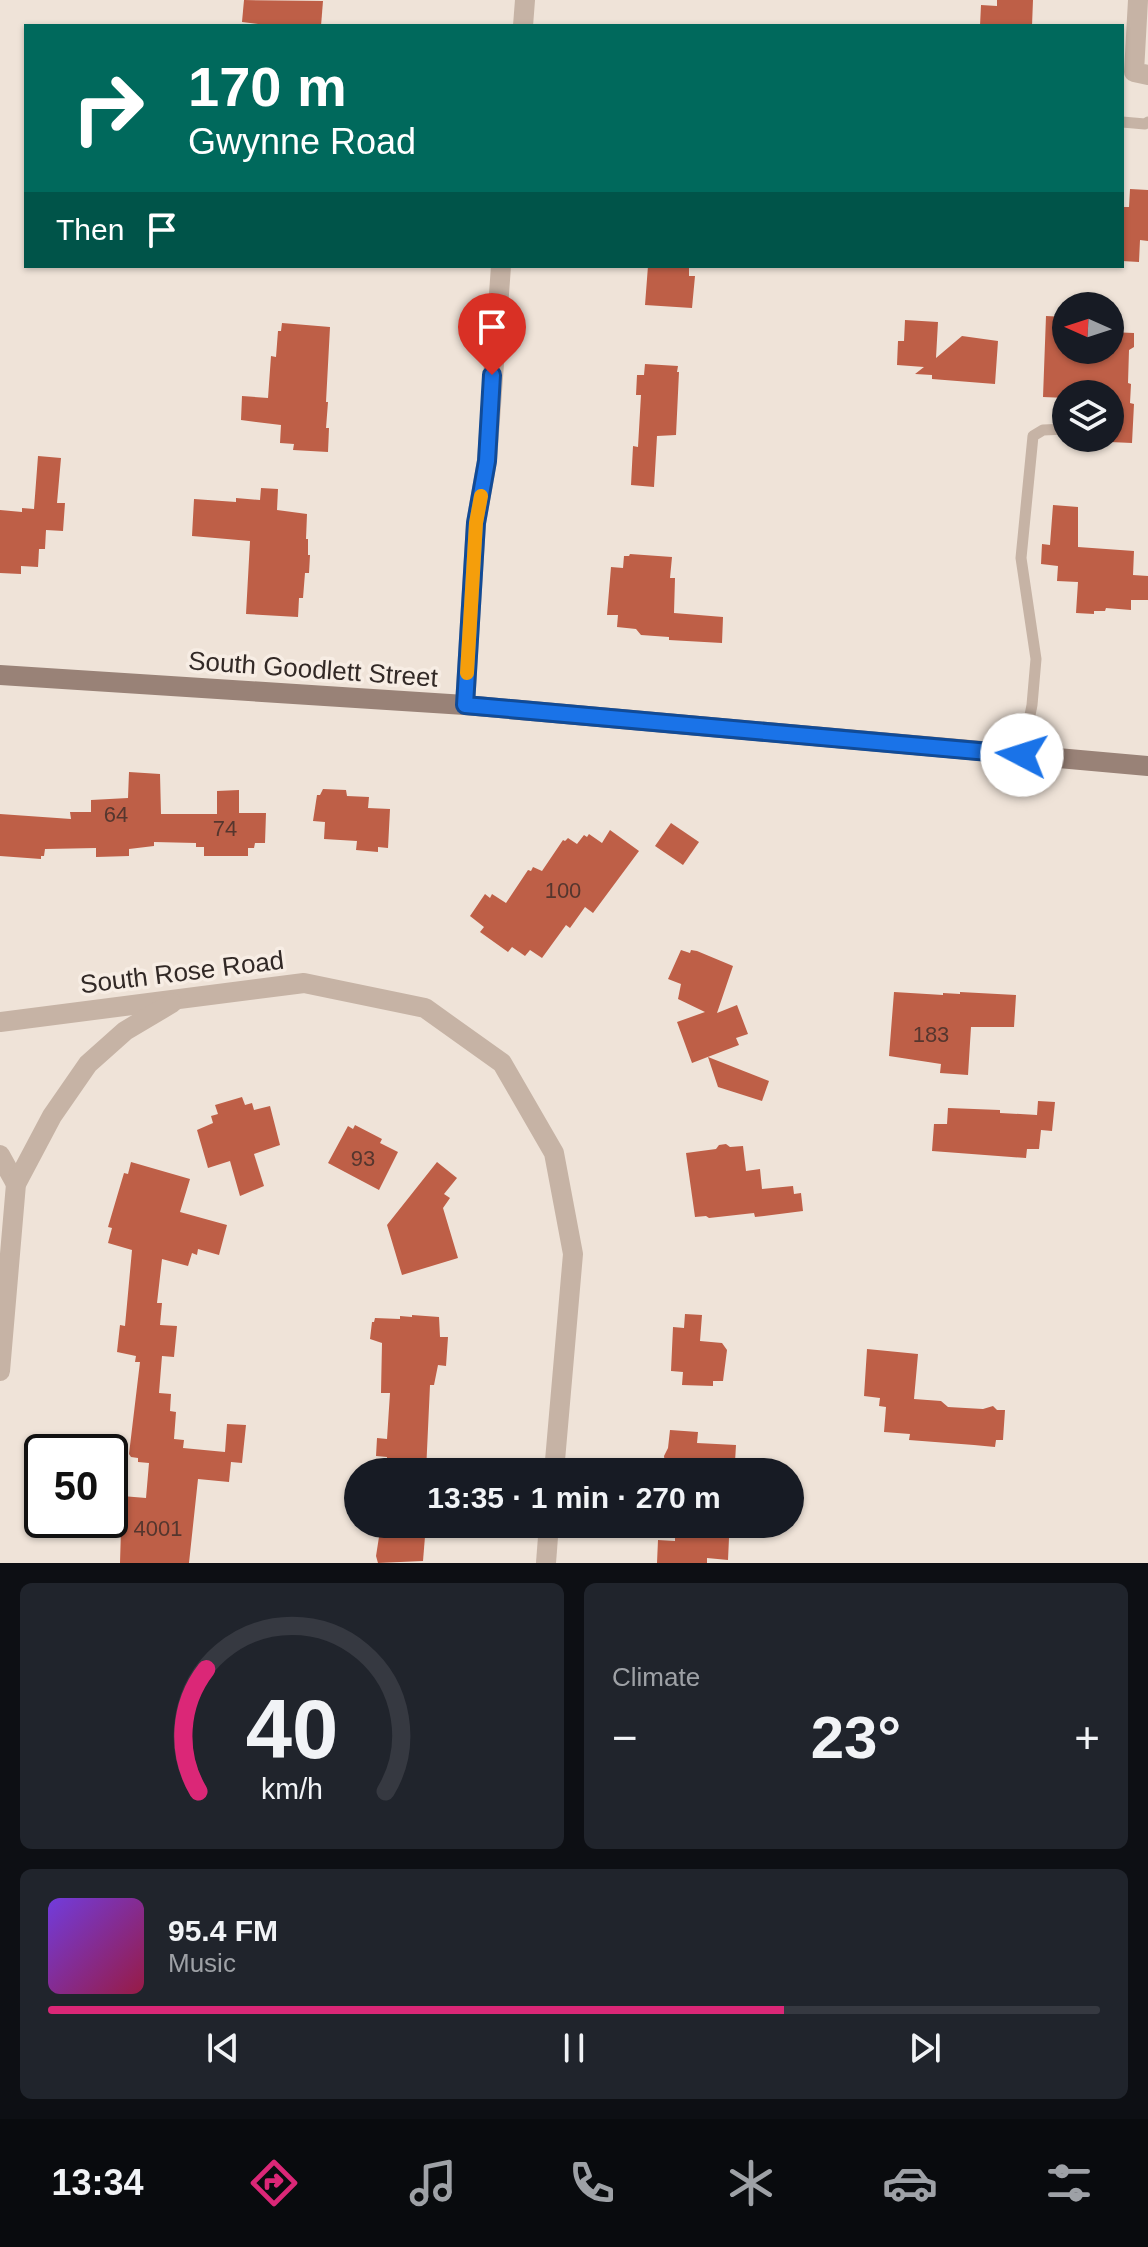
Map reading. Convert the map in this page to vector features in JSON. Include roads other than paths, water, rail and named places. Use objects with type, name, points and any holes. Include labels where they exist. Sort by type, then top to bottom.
[{"type":"main road","name":"South Goodlett Street","points":[[0,675],[465,705],[1148,766]]},
{"type":"street","points":[[523,24],[525,0]]},
{"type":"street","points":[[1138,9],[1141,74]]},
{"type":"street","points":[[465,705],[476,523],[487,461],[501,268]]},
{"type":"street","name":"South Rose Road","points":[[0,1022],[304,983],[425,1008],[502,1063],[554,1153],[573,1254],[555,1458]]},
{"type":"street","points":[[0,1371],[16,1184],[52,1116],[88,1064],[125,1031],[181,997]]},
{"type":"street","points":[[0,1155],[16,1184]]},
{"type":"street","points":[[546,1563],[548,1538]]},
{"type":"lane","points":[[1124,35],[1138,9]]},
{"type":"lane","points":[[1124,122],[1148,122]]},
{"type":"lane","points":[[1022,755],[1032,705],[1036,659],[1021,558],[1033,436],[1043,430],[1052,430]]}]
